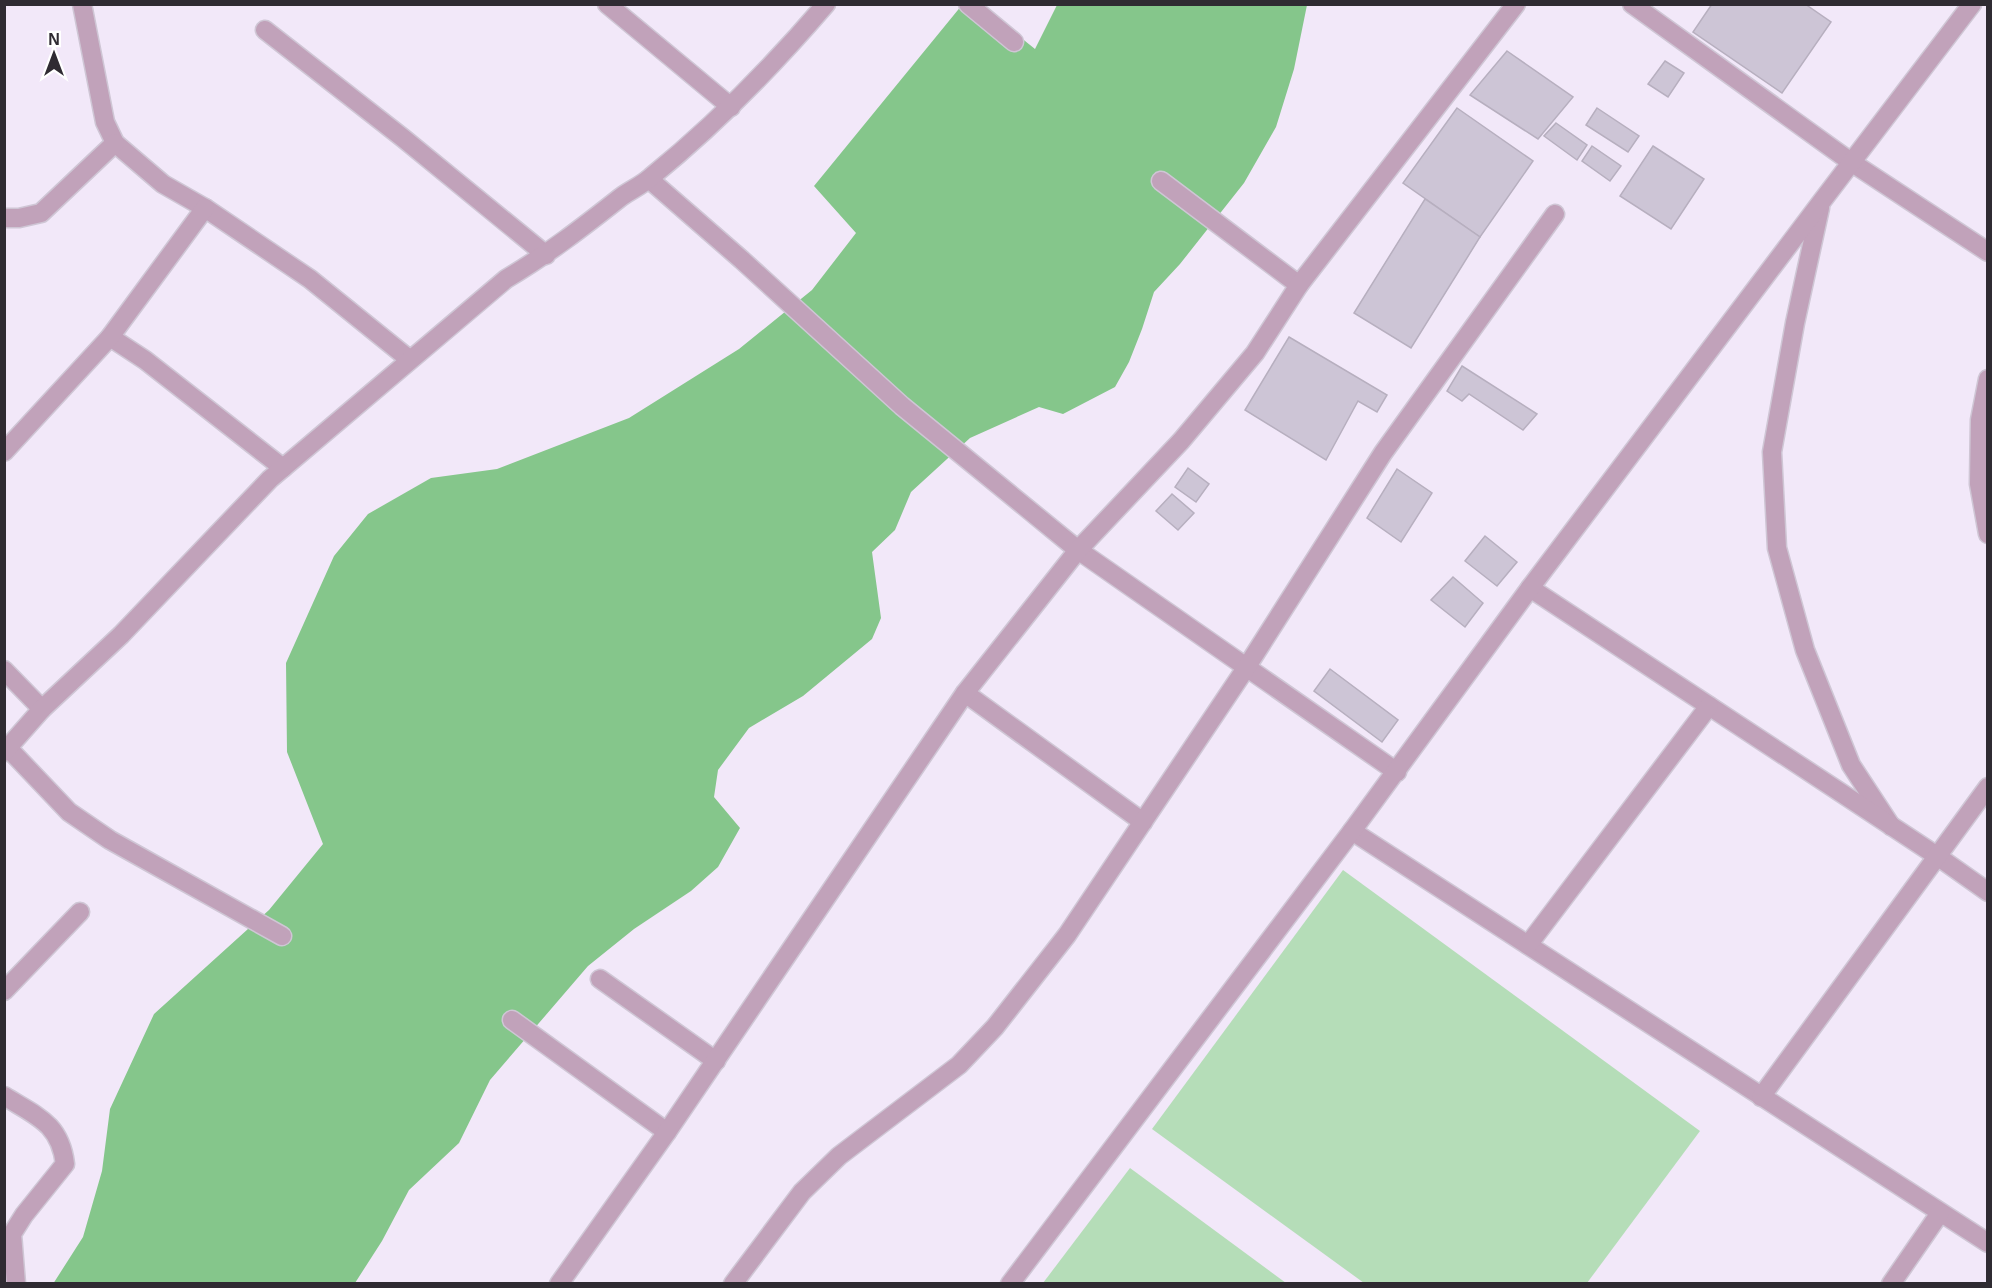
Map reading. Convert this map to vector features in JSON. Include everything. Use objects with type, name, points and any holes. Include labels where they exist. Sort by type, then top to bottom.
[{"type":"street","points":[[82,4],[105,122],[115,143],[163,184],[204,208],[310,279],[409,359]]},
{"type":"street","points":[[607,4],[731,106]]},
{"type":"street","points":[[282,936],[110,840],[69,812],[7,750],[42,709],[121,635],[270,479],[506,279],[546,255],[627,192],[649,179],[731,106],[783,54],[826,4]]},
{"type":"street","points":[[968,4],[1014,42]]},
{"type":"street","points":[[559,1284],[716,1061],[965,693],[1078,550],[1181,441],[1255,353],[1299,285],[1516,4]]},
{"type":"street","points":[[1632,4],[1851,162],[1988,252]]},
{"type":"street","points":[[1010,1284],[1397,772],[1530,588],[1972,4]]},
{"type":"street","points":[[265,30],[412,145],[546,255]]},
{"type":"street","points":[[4,218],[19,218],[41,213],[115,143]]},
{"type":"street","points":[[649,179],[742,260],[902,406],[1078,550],[1397,772]]},
{"type":"street","points":[[1161,181],[1299,285]]},
{"type":"street","points":[[1822,201],[1795,323],[1772,452],[1777,548],[1805,650],[1851,765],[1891,826]]},
{"type":"street","points":[[4,452],[110,337],[204,208]]},
{"type":"street","points":[[733,1284],[802,1192],[839,1156],[959,1065],[995,1026],[1067,935],[1246,668],[1383,453],[1555,214]]},
{"type":"street","points":[[110,337],[145,360],[283,468]]},
{"type":"street","points":[[1988,378],[1980,420],[1979,484],[1988,534]]},
{"type":"street","points":[[1530,588],[1988,891]]},
{"type":"street","points":[[4,670],[42,709]]},
{"type":"street","points":[[965,693],[1143,822]]},
{"type":"street","points":[[1528,945],[1709,706]]},
{"type":"street","points":[[1761,1096],[1988,787]]},
{"type":"street","points":[[1352,831],[1988,1243]]},
{"type":"street","points":[[4,991],[80,912]]},
{"type":"street","points":[[600,979],[716,1061]]},
{"type":"street","points":[[512,1020],[667,1132]]},
{"type":"street","points":[[4,1096],[50,1125],[63,1149],[65,1164],[24,1215],[12,1234],[16,1284]]},
{"type":"street","points":[[1891,1284],[1940,1213]]},
{"type":"green space","points":[[962,5],[980,5],[1035,49],[1057,5],[1307,5],[1294,69],[1276,127],[1244,183],[1180,264],[1154,292],[1129,362],[1115,387],[1063,414],[1039,407],[970,438],[911,492],[895,530],[872,552],[881,618],[872,639],[803,696],[749,728],[718,770],[714,797],[740,828],[718,867],[691,891],[634,929],[588,966],[490,1080],[459,1143],[409,1190],[382,1241],[355,1283],[53,1284],[83,1237],[102,1171],[110,1109],[154,1014],[269,910],[323,844],[287,752],[286,663],[334,556],[368,514],[431,478],[497,469],[629,418],[739,349],[812,290],[856,233],[814,186]]},
{"type":"green space","points":[[1343,870],[1700,1131],[1587,1283],[1364,1283],[1152,1129]]},
{"type":"green space","points":[[1130,1168],[1286,1283],[1043,1283]]},
{"type":"building","points":[[1712,4],[1805,4],[1831,22],[1782,93],[1693,32]]},
{"type":"building","points":[[1507,51],[1573,97],[1538,139],[1470,95]]},
{"type":"building","points":[[1665,61],[1684,73],[1668,97],[1648,84]]},
{"type":"building","points":[[1457,108],[1533,161],[1480,237],[1403,183]]},
{"type":"building","points":[[1597,108],[1639,136],[1628,152],[1586,125]]},
{"type":"building","points":[[1556,123],[1587,145],[1577,160],[1544,136]]},
{"type":"building","points":[[1592,146],[1621,166],[1610,181],[1582,161]]},
{"type":"building","points":[[1653,146],[1704,179],[1671,229],[1620,196]]},
{"type":"building","points":[[1425,199],[1480,237],[1411,348],[1354,313]]},
{"type":"building","points":[[1289,337],[1387,395],[1377,412],[1358,401],[1326,460],[1245,410]]},
{"type":"building","points":[[1462,366],[1537,414],[1523,430],[1469,394],[1462,401],[1447,391]]},
{"type":"building","points":[[1188,468],[1209,484],[1196,502],[1175,487]]},
{"type":"building","points":[[1397,469],[1432,493],[1401,542],[1367,518]]},
{"type":"building","points":[[1172,494],[1194,513],[1178,530],[1156,511]]},
{"type":"building","points":[[1485,536],[1517,562],[1497,586],[1465,561]]},
{"type":"building","points":[[1453,577],[1483,603],[1465,627],[1431,600]]},
{"type":"building","points":[[1330,669],[1398,720],[1382,742],[1314,691]]}]
